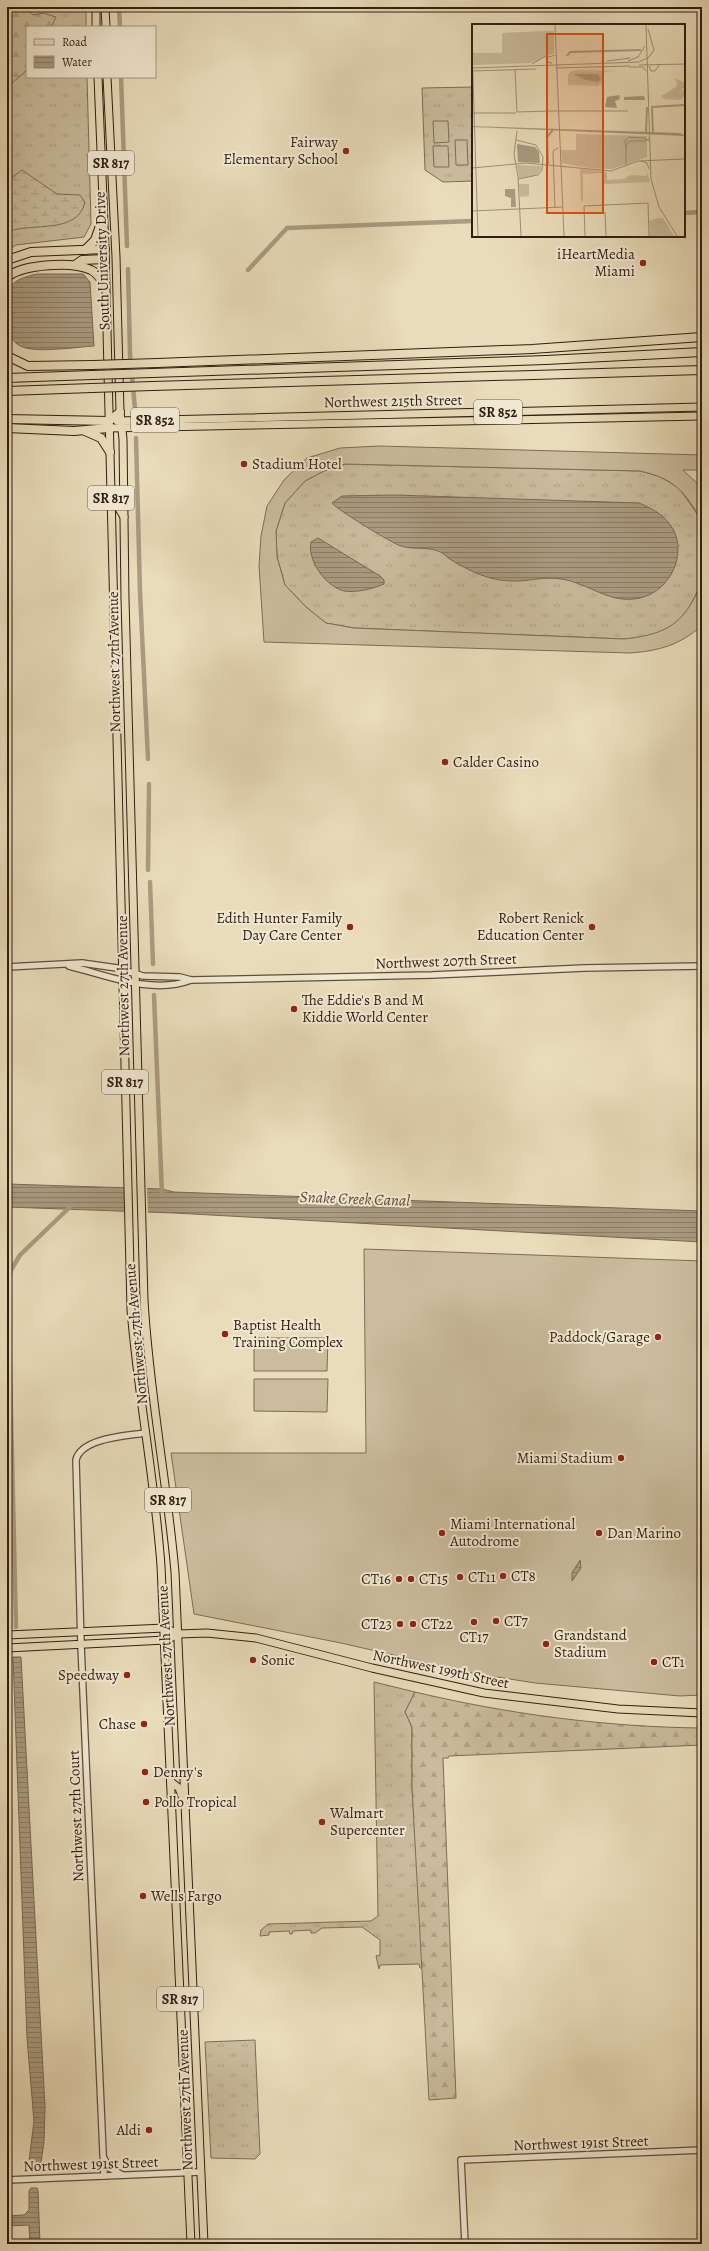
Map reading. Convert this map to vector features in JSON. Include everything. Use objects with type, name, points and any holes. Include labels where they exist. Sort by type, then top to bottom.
[{"type":"highway","points":[[86,250],[95,240],[103,217]]},
{"type":"highway","points":[[7,260],[31,252],[105,249]]},
{"type":"highway","points":[[75,265],[82,260],[105,259]]},
{"type":"highway","points":[[7,277],[16,271],[31,267],[75,265],[93,271],[105,286]]},
{"type":"highway","points":[[7,356],[28,366],[93,365],[532,350],[702,336]]},
{"type":"highway","points":[[7,378],[538,360],[702,352]]},
{"type":"highway","points":[[7,391],[673,371],[702,368]]},
{"type":"highway","points":[[7,428],[85,431],[109,425],[121,416]]},
{"type":"highway","points":[[7,419],[109,425]]},
{"type":"highway","points":[[85,431],[101,438],[110,452]]},
{"type":"main road","points":[[96,7],[96,26]]},
{"type":"main road","points":[[105,7],[106,26]]},
{"type":"main road","name":"South University Drive","points":[[98,78],[105,249],[109,425]]},
{"type":"main road","name":"South University Drive","points":[[108,78],[116,250],[121,416]]},
{"type":"main road","points":[[105,249],[116,250]]},
{"type":"main road","points":[[105,259],[116,257]]},
{"type":"main road","name":"Northwest 215th Street","points":[[121,416],[288,417],[702,407]]},
{"type":"main road","points":[[608,418],[619,414],[623,409]]},
{"type":"main road","name":"Northwest 27th Avenue","points":[[121,416],[125,521],[125,599],[144,1300],[149,1368],[168,1499],[178,1634],[204,2244]]},
{"type":"main road","name":"Northwest 215th Street","points":[[109,425],[122,428],[702,416]]},
{"type":"main road","points":[[288,417],[288,425]]},
{"type":"main road","name":"Northwest 27th Avenue","points":[[109,425],[131,1310],[136,1368],[159,1536],[166,1640],[191,2244]]},
{"type":"main road","points":[[111,504],[121,510],[125,521]]},
{"type":"main road","points":[[113,588],[125,599],[114,611]]},
{"type":"main road","points":[[121,877],[133,877]]},
{"type":"main road","points":[[136,1368],[149,1368]]},
{"type":"main road","points":[[155,1500],[168,1499]]},
{"type":"main road","name":"Northwest 199th Street","points":[[7,1635],[165,1628],[178,1634]]},
{"type":"main road","name":"Northwest 199th Street","points":[[7,1648],[166,1640],[178,1634],[207,1633],[256,1638],[372,1668],[484,1693],[618,1709],[702,1713]]},
{"type":"main road","points":[[171,1782],[179,1788],[185,1805]]},
{"type":"street","name":"Northwest 207th Street","points":[[7,967],[93,964],[136,974],[191,980],[432,975],[584,968],[702,966]]},
{"type":"street","name":"Northwest 207th Street","points":[[66,965],[144,985],[180,984],[191,980]]},
{"type":"street","name":"Northwest 27th Court","points":[[104,2176],[80,1645],[77,1456],[82,1449],[94,1442],[145,1433]]},
{"type":"street","points":[[102,2150],[108,2167],[124,2176]]},
{"type":"street","name":"Northwest 191st Street","points":[[465,2244],[461,2160],[702,2150]]},
{"type":"street","name":"Northwest 191st Street","points":[[7,2180],[201,2172]]},
{"type":"green space","points":[[7,7],[86,7],[86,26],[26,26],[26,78],[87,78],[91,224],[84,237],[16,245],[7,250]]},
{"type":"green space","points":[[7,7],[24,7],[33,15],[43,13],[56,17],[52,26],[26,26],[26,70],[7,87],[7,37],[9,29],[7,31]]},
{"type":"green space","points":[[472,87],[472,181],[443,182],[425,170],[422,88]]},
{"type":"green space","points":[[433,121],[448,121],[449,142],[434,143]]},
{"type":"green space","points":[[455,140],[467,140],[468,165],[456,165]]},
{"type":"green space","points":[[433,146],[448,146],[449,167],[434,167]]},
{"type":"green space","points":[[22,170],[57,194],[80,195],[85,202],[81,212],[73,219],[64,223],[52,226],[17,229],[7,232],[7,181]]},
{"type":"green space","points":[[379,446],[702,455],[702,470],[683,470],[702,488],[702,521],[684,494],[670,482],[652,474],[640,471],[345,464],[324,471],[305,481],[285,503],[276,531],[277,557],[285,585],[306,607],[326,623],[354,628],[624,639],[652,634],[673,624],[688,608],[702,582],[702,625],[686,638],[669,646],[650,651],[630,653],[264,642],[259,566],[261,536],[267,506],[284,480],[307,458],[340,448]]},
{"type":"green space","points":[[345,464],[640,471],[659,476],[679,488],[702,521],[702,582],[689,608],[676,624],[651,636],[624,639],[354,628],[326,623],[306,607],[285,585],[277,557],[276,531],[285,503],[305,481],[324,471]]},
{"type":"green space","name":"Miami International Autodrome","points":[[364,1249],[702,1261],[702,1695],[680,1696],[535,1683],[472,1673],[341,1643],[194,1614],[171,1453],[366,1453]]},
{"type":"green space","points":[[254,1338],[328,1338],[327,1371],[254,1371]]},
{"type":"green space","points":[[254,1379],[328,1379],[327,1412],[254,1411]]},
{"type":"green space","points":[[374,1682],[415,1692],[405,1712],[412,1727],[412,1788],[424,1968],[420,1968],[419,1964],[380,1965],[379,1969],[376,1956],[380,1955],[380,1940],[362,1927],[322,1928],[315,1933],[311,1933],[311,1930],[293,1931],[292,1934],[290,1934],[289,1931],[269,1932],[269,1935],[260,1936],[261,1930],[268,1924],[371,1921],[378,1916]]},
{"type":"green space","points":[[415,1692],[485,1707],[557,1718],[629,1725],[702,1728],[702,1745],[449,1756],[448,1758],[443,1758],[456,2098],[429,2100],[412,1788],[412,1727],[405,1712]]},
{"type":"green space","points":[[255,2040],[260,2154],[255,2159],[211,2158],[205,2042]]},
{"type":"water","points":[[37,274],[83,274],[90,282],[94,346],[38,350],[23,347],[13,340],[7,323],[7,291],[17,281]]},
{"type":"water","points":[[394,495],[639,503],[656,511],[669,523],[675,533],[678,545],[677,556],[674,568],[669,578],[661,587],[651,594],[640,598],[619,599],[571,581],[561,579],[548,578],[510,581],[493,579],[478,574],[463,567],[438,551],[396,544],[353,519],[332,503],[342,496]]},
{"type":"water","points":[[318,538],[380,576],[384,580],[384,584],[364,590],[344,591],[330,584],[319,571],[312,557],[310,549],[311,542]]},
{"type":"water","name":"Snake Creek Canal","points":[[7,1184],[162,1189],[174,1192],[702,1211],[702,1242],[174,1213],[7,1207]]},
{"type":"water","points":[[580,1560],[581,1568],[572,1581],[572,1573]]},
{"type":"water","points":[[13,1657],[21,1657],[45,2107],[44,2142],[40,2169],[28,2169],[34,2121],[27,2038]]},
{"type":"water","points":[[31,2188],[37,2188],[38,2191],[40,2244],[30,2244],[29,2225],[7,2226],[7,2216],[24,2215],[29,2210],[29,2191]]},
{"type":"pier","points":[[124,1186],[147,1187],[148,1214],[124,1213]]},
{"type":"waterway","points":[[119,7],[120,26]]},
{"type":"waterway","points":[[121,78],[127,246]]},
{"type":"waterway","points":[[685,213],[702,212]]},
{"type":"waterway","points":[[248,270],[287,228],[472,221]]},
{"type":"waterway","points":[[128,269],[130,354],[135,409]]},
{"type":"waterway","points":[[136,438],[140,592],[148,759]]},
{"type":"waterway","points":[[148,870],[149,784]]},
{"type":"waterway","points":[[150,882],[153,964]]},
{"type":"waterway","points":[[154,995],[162,1195]]},
{"type":"waterway","points":[[16,1627],[8,1287],[11,1270],[20,1255],[71,1206]]},
{"type":"place","name":"Fairway Elementary School","points":[[346,151]]},
{"type":"place","name":"iHeartMedia Miami","points":[[643,263]]},
{"type":"place","name":"Stadium Hotel","points":[[244,464]]},
{"type":"place","name":"Calder Casino","points":[[445,762]]},
{"type":"place","name":"Edith Hunter Family Day Care Center","points":[[350,927]]},
{"type":"place","name":"Robert Renick Education Center","points":[[592,927]]},
{"type":"place","name":"The Eddie's B and M Kiddie World Center","points":[[294,1009]]},
{"type":"place","name":"Baptist Health Training Complex","points":[[225,1334]]},
{"type":"place","name":"Paddock/Garage","points":[[658,1337]]},
{"type":"place","name":"Miami Stadium","points":[[621,1458]]},
{"type":"place","name":"Miami International Autodrome","points":[[442,1533]]},
{"type":"place","name":"Dan Marino","points":[[599,1533]]},
{"type":"place","name":"CT8","points":[[503,1576]]},
{"type":"place","name":"CT11","points":[[460,1577]]},
{"type":"place","name":"CT16","points":[[399,1579]]},
{"type":"place","name":"CT15","points":[[411,1579]]},
{"type":"place","name":"CT7","points":[[496,1621]]},
{"type":"place","name":"CT17","points":[[474,1622]]},
{"type":"place","name":"CT23","points":[[400,1624]]},
{"type":"place","name":"CT22","points":[[413,1624]]},
{"type":"place","name":"Grandstand Stadium","points":[[546,1644]]},
{"type":"place","name":"Sonic","points":[[253,1660]]},
{"type":"place","name":"CT1","points":[[654,1662]]},
{"type":"place","name":"Speedway","points":[[127,1675]]},
{"type":"place","name":"Chase","points":[[144,1724]]},
{"type":"place","name":"Denny's","points":[[145,1772]]},
{"type":"place","name":"Pollo Tropical","points":[[146,1802]]},
{"type":"place","name":"Walmart Supercenter","points":[[322,1822]]},
{"type":"place","name":"Wells Fargo","points":[[143,1896]]},
{"type":"place","name":"Aldi","points":[[149,2130]]}]
